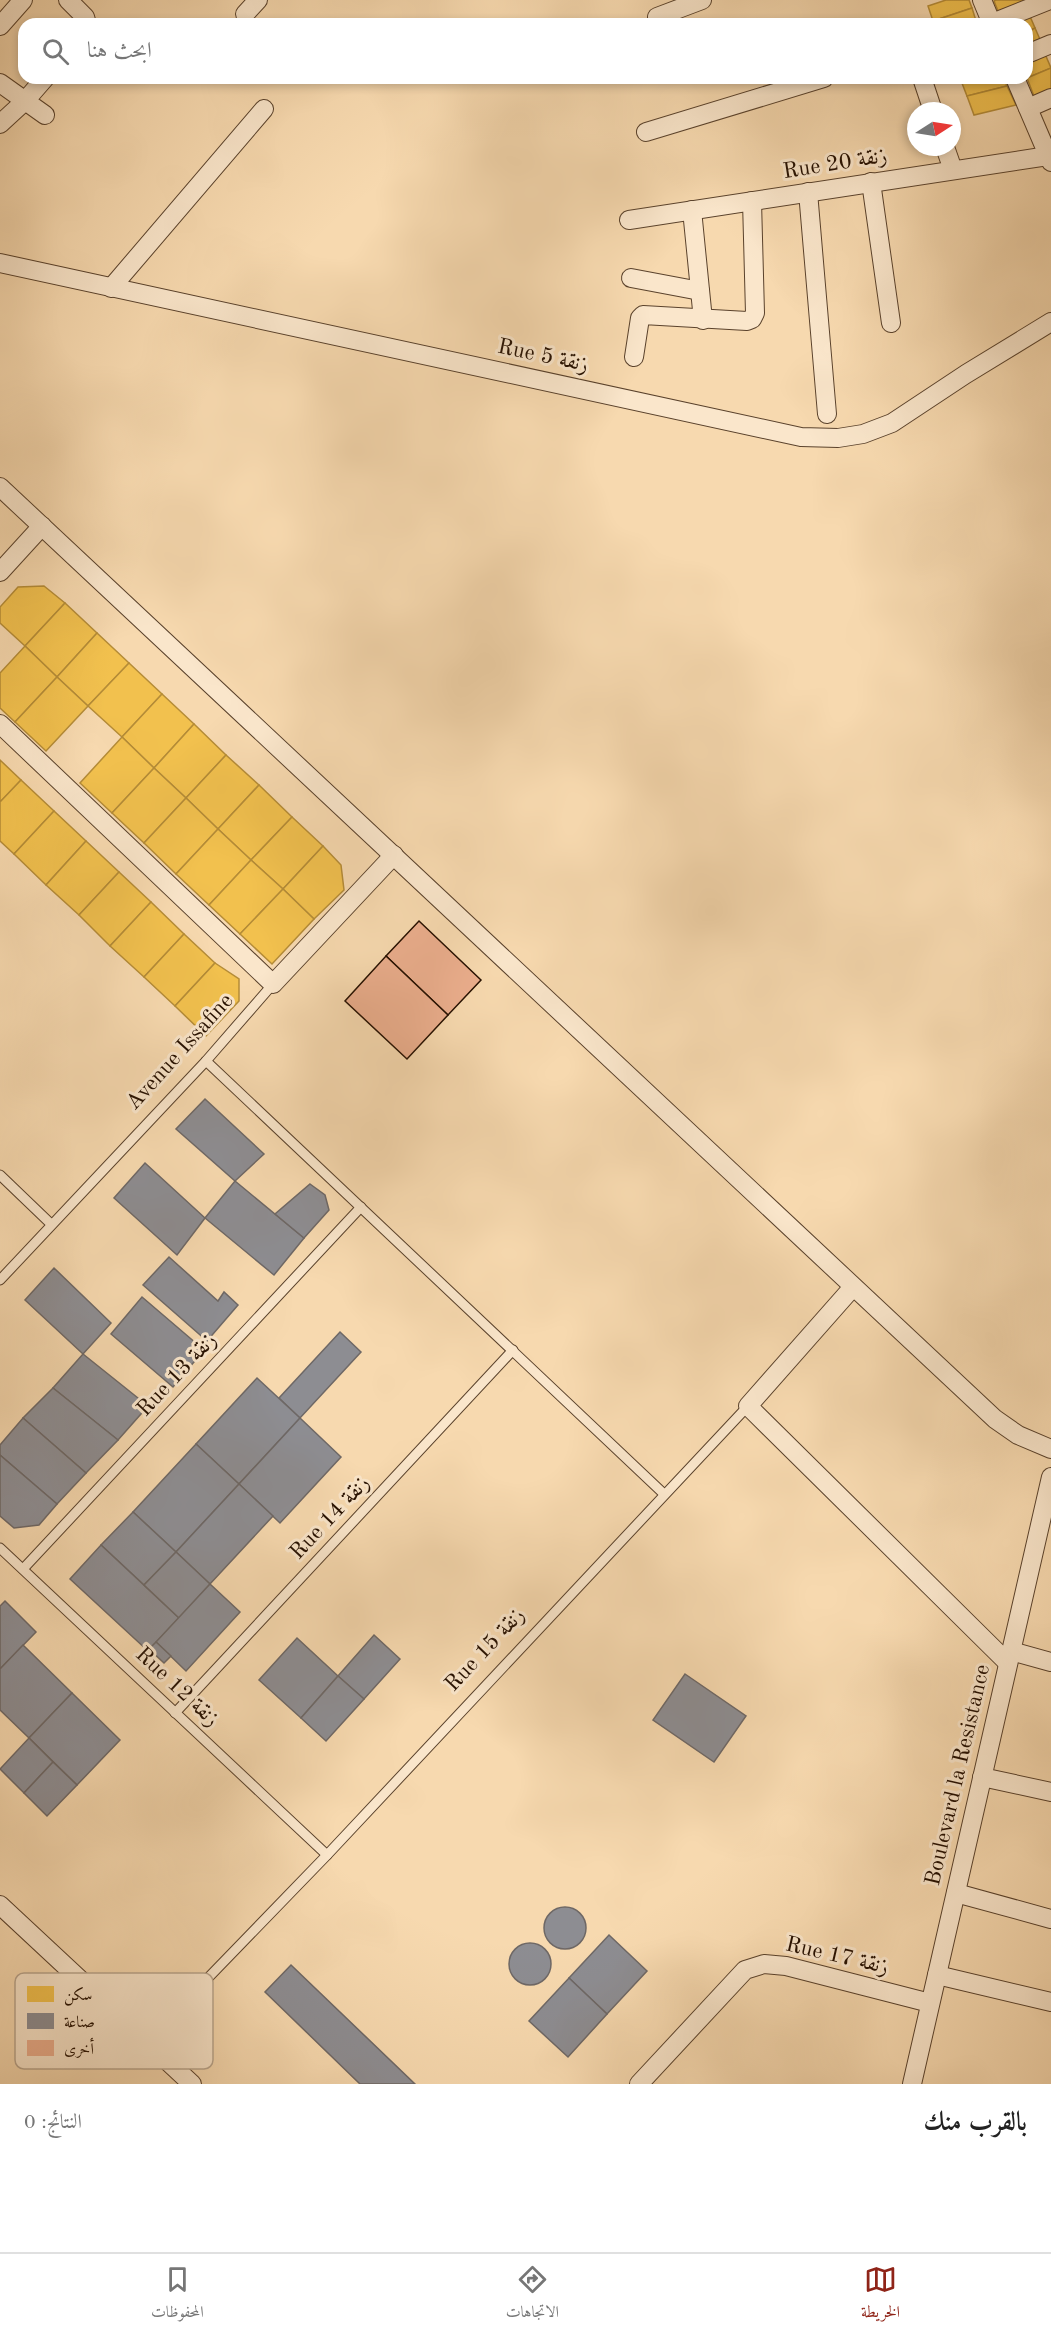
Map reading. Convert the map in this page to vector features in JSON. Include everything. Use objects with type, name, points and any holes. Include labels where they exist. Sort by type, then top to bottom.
[{"type":"street","points":[[0,26],[23,0]]},
{"type":"street","points":[[68,0],[85,18]]},
{"type":"street","points":[[245,14],[258,0]]},
{"type":"street","points":[[657,17],[702,0]]},
{"type":"street","points":[[982,0],[990,18]]},
{"type":"street","points":[[1006,18],[1050,0]]},
{"type":"street","points":[[1033,52],[1051,44]]},
{"type":"street","points":[[0,83],[45,115]]},
{"type":"street","points":[[0,124],[40,84]]},
{"type":"street","points":[[645,132],[804,84]]},
{"type":"street","points":[[924,84],[930,102]]},
{"type":"street","points":[[1018,84],[1048,150]]},
{"type":"street","points":[[1028,108],[1051,98]]},
{"type":"street","points":[[111,288],[264,109]]},
{"type":"street","name":"Rue 20 زنقة","points":[[629,220],[953,170],[1048,150]]},
{"type":"street","points":[[948,156],[953,170]]},
{"type":"street","points":[[871,183],[891,323]]},
{"type":"street","points":[[808,192],[827,414]]},
{"type":"street","points":[[634,357],[642,316],[703,320],[747,321],[752,319],[755,313],[752,201]]},
{"type":"street","points":[[692,210],[703,320]]},
{"type":"street","name":"Rue 5 زنقة","points":[[0,263],[801,437],[838,438],[863,434],[892,423],[1051,322]]},
{"type":"street","points":[[631,278],[700,291]]},
{"type":"street","points":[[0,487],[994,1419],[1017,1435],[1051,1449]]},
{"type":"street","points":[[0,572],[42,526]]},
{"type":"street","points":[[0,724],[273,984]]},
{"type":"street","name":"Avenue Issafine","points":[[273,984],[394,855]]},
{"type":"street","name":"Rue 15 زنقة","points":[[748,1406],[854,1287]]},
{"type":"street","points":[[748,1406],[1010,1657],[1051,1662]]},
{"type":"street","name":"Boulevard la Resistance","points":[[912,2084],[1010,1657],[1045,1531],[1051,1478]]},
{"type":"street","points":[[982,1777],[1051,1792]]},
{"type":"street","points":[[956,1893],[1051,1919]]},
{"type":"street","points":[[0,1905],[72,1973]]},
{"type":"street","name":"Rue 17 زنقة","points":[[639,2084],[745,1970],[764,1964],[786,1965],[930,2003]]},
{"type":"street","points":[[937,1975],[1051,2002]]},
{"type":"street","points":[[176,2069],[192,2084]]},
{"type":"lane","name":"Avenue Issafine","points":[[0,1280],[206,1061],[273,984]]},
{"type":"lane","points":[[206,1061],[664,1494]]},
{"type":"lane","points":[[0,1175],[51,1224]]},
{"type":"lane","name":"Rue 13 زنقة","points":[[23,1569],[361,1207]]},
{"type":"lane","name":"Rue 14 زنقة","points":[[175,1713],[513,1350]]},
{"type":"lane","name":"Rue 15 زنقة","points":[[213,1973],[327,1855],[748,1406]]},
{"type":"lane","name":"Rue 12 زنقة","points":[[0,1548],[327,1855]]},
{"type":"building: سكن","points":[[946,0],[969,0],[972,8],[942,18],[932,18],[928,6]]},
{"type":"building: سكن","points":[[1033,0],[1000,16],[994,1]]},
{"type":"building: سكن","points":[[972,8],[975,18],[942,18]]},
{"type":"building: سكن","points":[[1035,28],[1042,44],[1033,48],[1033,29]]},
{"type":"building: سكن","points":[[1045,54],[1051,68],[1033,76],[1033,59]]},
{"type":"building: سكن","points":[[1051,68],[1051,89],[1034,96],[1029,84],[1033,84],[1033,76]]},
{"type":"building: سكن","points":[[962,84],[1006,84],[1007,86],[967,96]]},
{"type":"building: سكن","points":[[1007,86],[1016,105],[974,115],[967,96]]},
{"type":"building: سكن","points":[[44,586],[65,603],[25,646],[0,623],[0,607],[18,587]]},
{"type":"building: سكن","points":[[65,603],[97,633],[57,677],[25,646]]},
{"type":"building: سكن","points":[[97,633],[129,663],[88,706],[57,677]]},
{"type":"building: سكن","points":[[25,646],[57,677],[15,722],[0,708],[0,673]]},
{"type":"building: سكن","points":[[129,663],[162,694],[122,737],[88,706]]},
{"type":"building: سكن","points":[[57,677],[88,706],[46,751],[15,722]]},
{"type":"building: سكن","points":[[162,694],[194,724],[154,768],[122,737]]},
{"type":"building: سكن","points":[[194,724],[226,755],[186,798],[154,768]]},
{"type":"building: سكن","points":[[122,737],[154,768],[112,813],[80,783]]},
{"type":"building: سكن","points":[[226,755],[259,785],[218,829],[186,798]]},
{"type":"building: سكن","points":[[0,760],[21,780],[0,802]]},
{"type":"building: سكن","points":[[154,768],[186,798],[144,843],[112,813]]},
{"type":"building: سكن","points":[[21,780],[54,811],[14,854],[0,841],[0,802]]},
{"type":"building: سكن","points":[[259,785],[292,817],[251,860],[218,829]]},
{"type":"building: سكن","points":[[186,798],[218,829],[176,874],[144,843]]},
{"type":"building: سكن","points":[[54,811],[86,841],[46,885],[14,854]]},
{"type":"building: سكن","points":[[292,817],[323,846],[283,889],[251,860]]},
{"type":"building: سكن","points":[[218,829],[251,860],[209,905],[176,874]]},
{"type":"building: سكن","points":[[86,841],[119,872],[79,915],[46,885]]},
{"type":"building: سكن","points":[[323,846],[341,865],[344,890],[314,919],[283,889]]},
{"type":"building: سكن","points":[[251,860],[283,889],[240,934],[209,905]]},
{"type":"building: سكن","points":[[119,872],[151,902],[110,946],[79,915]]},
{"type":"building: سكن","points":[[283,889],[314,919],[272,964],[240,934]]},
{"type":"building: سكن","points":[[151,902],[184,934],[144,977],[110,946]]},
{"type":"building: سكن","points":[[184,934],[215,963],[175,1006],[144,977]]},
{"type":"building: سكن","points":[[215,963],[239,979],[239,1001],[206,1036],[175,1006]]},
{"type":"building: صناعة","points":[[205,1099],[264,1154],[235,1181],[176,1129]]},
{"type":"building: صناعة","points":[[145,1163],[205,1218],[177,1255],[114,1198]]},
{"type":"building: صناعة","points":[[235,1181],[304,1238],[274,1275],[205,1218]]},
{"type":"building: صناعة","points":[[310,1184],[325,1195],[329,1210],[304,1238],[275,1214]]},
{"type":"building: صناعة","points":[[169,1257],[218,1301],[224,1292],[238,1305],[207,1341],[143,1285]]},
{"type":"building: صناعة","points":[[54,1268],[111,1323],[83,1354],[25,1300]]},
{"type":"building: صناعة","points":[[142,1297],[204,1350],[173,1387],[111,1334]]},
{"type":"building: صناعة","points":[[340,1332],[361,1352],[300,1418],[279,1398]]},
{"type":"building: صناعة","points":[[83,1354],[148,1406],[118,1440],[53,1388]]},
{"type":"building: صناعة","points":[[257,1378],[300,1418],[239,1484],[196,1444]]},
{"type":"building: صناعة","points":[[53,1388],[118,1440],[86,1473],[23,1418]]},
{"type":"building: صناعة","points":[[23,1418],[86,1473],[57,1504],[0,1455],[0,1445]]},
{"type":"building: صناعة","points":[[300,1418],[341,1457],[280,1523],[239,1484]]},
{"type":"building: صناعة","points":[[196,1444],[239,1484],[176,1552],[133,1512]]},
{"type":"building: صناعة","points":[[0,1455],[57,1504],[39,1525],[14,1528],[0,1516]]},
{"type":"building: صناعة","points":[[239,1484],[273,1516],[210,1584],[176,1552]]},
{"type":"building: صناعة","points":[[133,1512],[176,1552],[144,1585],[101,1545]]},
{"type":"building: صناعة","points":[[101,1545],[179,1618],[148,1651],[70,1579]]},
{"type":"building: صناعة","points":[[176,1552],[210,1584],[179,1618],[144,1585]]},
{"type":"building: صناعة","points":[[210,1584],[240,1612],[186,1671],[156,1642]]},
{"type":"building: صناعة","points":[[5,1601],[36,1632],[0,1669],[0,1606]]},
{"type":"building: صناعة","points":[[374,1635],[400,1659],[364,1699],[338,1676]]},
{"type":"building: صناعة","points":[[297,1638],[338,1676],[301,1718],[259,1680]]},
{"type":"building: صناعة","points":[[156,1642],[171,1656],[164,1663],[149,1649]]},
{"type":"building: صناعة","points":[[23,1645],[72,1693],[29,1738],[0,1710],[0,1669]]},
{"type":"building: صناعة","points":[[685,1674],[746,1716],[714,1762],[653,1720]]},
{"type":"building: صناعة","points":[[338,1676],[364,1699],[326,1741],[301,1718]]},
{"type":"building: صناعة","points":[[72,1693],[120,1740],[77,1785],[29,1738]]},
{"type":"building: صناعة","points":[[29,1738],[53,1762],[24,1793],[0,1769]]},
{"type":"building: صناعة","points":[[53,1762],[77,1785],[47,1816],[24,1793]]},
{"type":"building: صناعة","points":[[565,1907],[573,1908],[580,1913],[585,1920],[585,1936],[580,1943],[573,1948],[565,1949],[557,1948],[550,1943],[545,1936],[544,1928],[545,1920],[550,1913],[557,1908]]},
{"type":"building: صناعة","points":[[609,1935],[647,1971],[607,2014],[569,1978]]},
{"type":"building: صناعة","points":[[530,1943],[545,1949],[551,1964],[545,1979],[530,1985],[515,1979],[509,1964],[515,1949]]},
{"type":"building: صناعة","points":[[291,1965],[415,2084],[360,2084],[265,1992]]},
{"type":"building: صناعة","points":[[569,1978],[607,2014],[568,2057],[529,2021]]},
{"type":"building: أخرى","points":[[419,921],[481,980],[448,1015],[386,956]]},
{"type":"building: أخرى","points":[[386,956],[448,1015],[407,1059],[345,1001]]}]
